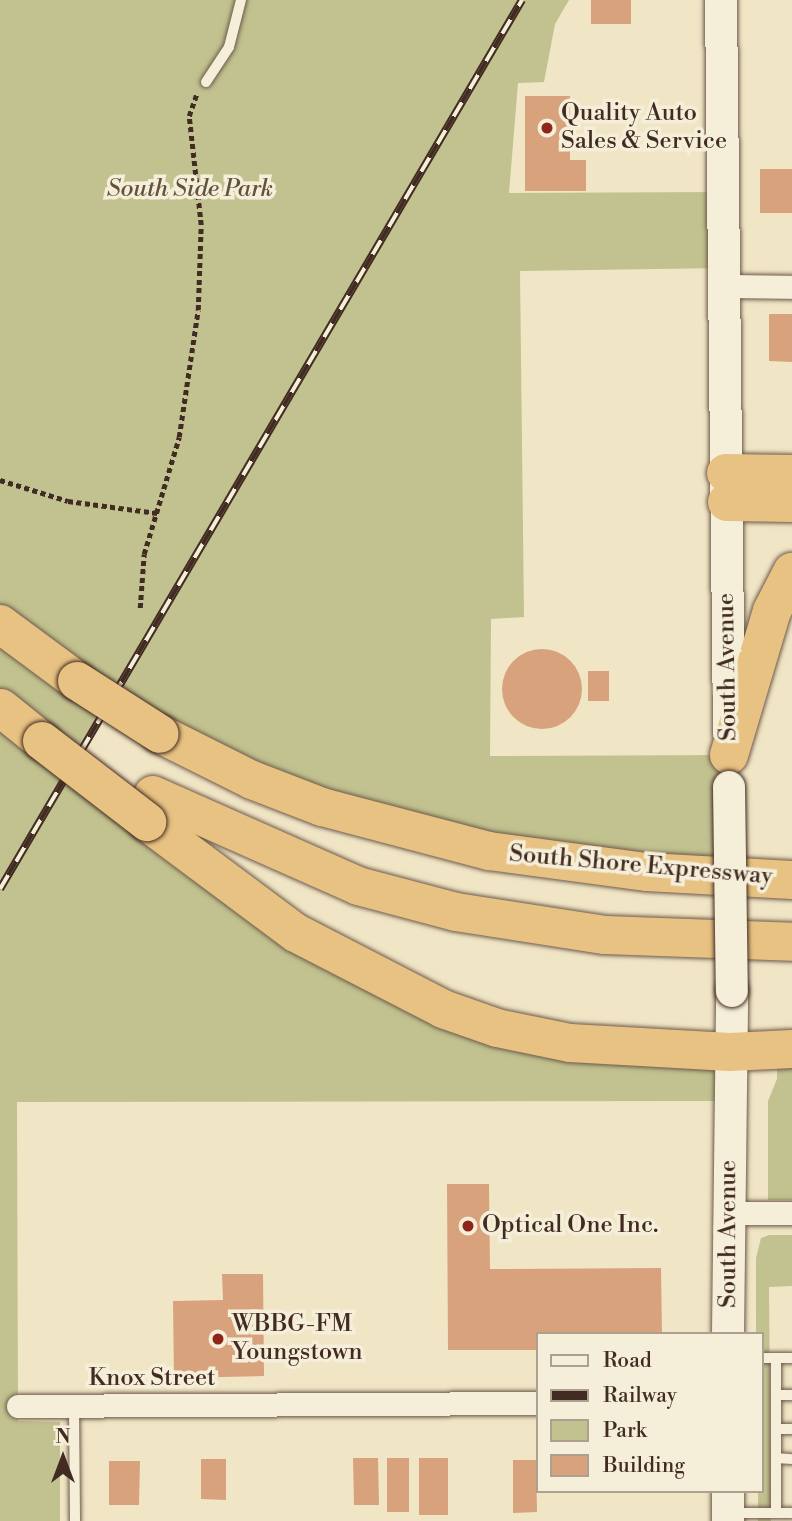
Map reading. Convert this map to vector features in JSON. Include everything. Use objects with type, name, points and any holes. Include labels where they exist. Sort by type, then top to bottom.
[{"type":"highway","points":[[726,488],[792,474]]},
{"type":"highway","points":[[726,488],[792,503]]},
{"type":"highway","points":[[729,771],[772,611],[792,572]]},
{"type":"highway","name":"South Shore Expressway","points":[[0,624],[77,681],[160,734],[252,780],[397,830],[567,864],[792,880]]},
{"type":"highway","points":[[0,708],[150,809],[296,933],[443,1009],[497,1028],[570,1043],[730,1052],[792,1049]]},
{"type":"highway","points":[[150,809],[358,886],[456,912],[605,935],[792,942]]},
{"type":"highway","points":[[708,874],[792,863]]},
{"type":"main road","name":"South Avenue","points":[[722,0],[732,991],[728,1332]]},
{"type":"street","points":[[724,286],[792,287]]},
{"type":"street","points":[[729,1213],[792,1213]]},
{"type":"street","name":"Knox Street","points":[[18,1406],[536,1403]]},
{"type":"lane","points":[[206,82],[229,47],[240,0]]},
{"type":"lane","points":[[764,1358],[792,1358]]},
{"type":"lane","points":[[776,1358],[776,1513]]},
{"type":"lane","points":[[776,1395],[792,1395]]},
{"type":"lane","points":[[74,1406],[75,1521]]},
{"type":"lane","points":[[776,1429],[792,1429]]},
{"type":"lane","points":[[776,1458],[792,1459]]},
{"type":"lane","points":[[728,1508],[792,1513]]},
{"type":"path","points":[[140,608],[144,554],[179,437],[198,310],[201,225],[189,116],[194,97],[206,82]]},
{"type":"path","points":[[0,480],[68,501],[157,513]]},
{"type":"green space","name":"South Side Park","points":[[0,0],[569,0],[555,24],[544,82],[518,83],[509,193],[723,192],[724,268],[520,271],[524,617],[491,619],[490,756],[729,755],[730,868],[397,830],[110,702],[72,766],[443,1009],[730,1052],[730,1101],[17,1102],[18,1421],[60,1422],[60,1521],[0,1521]]},
{"type":"green space","points":[[792,1049],[792,1200],[768,1200],[768,1101],[777,1079],[777,1050]]},
{"type":"green space","points":[[769,1235],[792,1235],[792,1286],[769,1287],[771,1521],[758,1521],[758,1493],[764,1493],[764,1332],[756,1332],[756,1258],[761,1238]]},
{"type":"building","points":[[591,0],[631,0],[631,24],[591,24]]},
{"type":"building","name":"Quality Auto Sales & Service","points":[[525,96],[570,96],[570,160],[586,160],[586,191],[525,191]]},
{"type":"building","points":[[760,169],[792,169],[792,213],[760,213]]},
{"type":"building","points":[[769,314],[792,314],[792,362],[769,361]]},
{"type":"building","points":[[542,649],[557,652],[570,661],[579,674],[582,689],[579,704],[570,717],[557,726],[542,729],[527,726],[514,717],[505,704],[502,689],[505,674],[514,661],[527,652]]},
{"type":"building","points":[[588,671],[609,671],[609,701],[588,701]]},
{"type":"building","name":"Optical One Inc.","points":[[447,1184],[489,1184],[490,1269],[661,1268],[662,1332],[536,1332],[536,1350],[448,1350]]},
{"type":"building","name":"WBBG-FM Youngstown","points":[[222,1274],[263,1274],[264,1376],[174,1378],[173,1301],[223,1300]]},
{"type":"building","points":[[353,1458],[378,1458],[379,1505],[354,1505]]},
{"type":"building","points":[[387,1458],[409,1458],[409,1512],[387,1512]]},
{"type":"building","points":[[419,1458],[448,1458],[448,1515],[419,1515]]},
{"type":"building","points":[[201,1459],[226,1459],[226,1500],[201,1499]]},
{"type":"building","points":[[513,1460],[536,1460],[537,1512],[513,1513]]},
{"type":"building","points":[[109,1461],[140,1461],[139,1505],[109,1505]]},
{"type":"railway","points":[[0,889],[522,0]]},
{"type":"place","name":"Quality Auto Sales & Service","points":[[547,128]]},
{"type":"place","name":"Optical One Inc.","points":[[468,1226]]},
{"type":"place","name":"WBBG-FM Youngstown","points":[[218,1339]]}]
